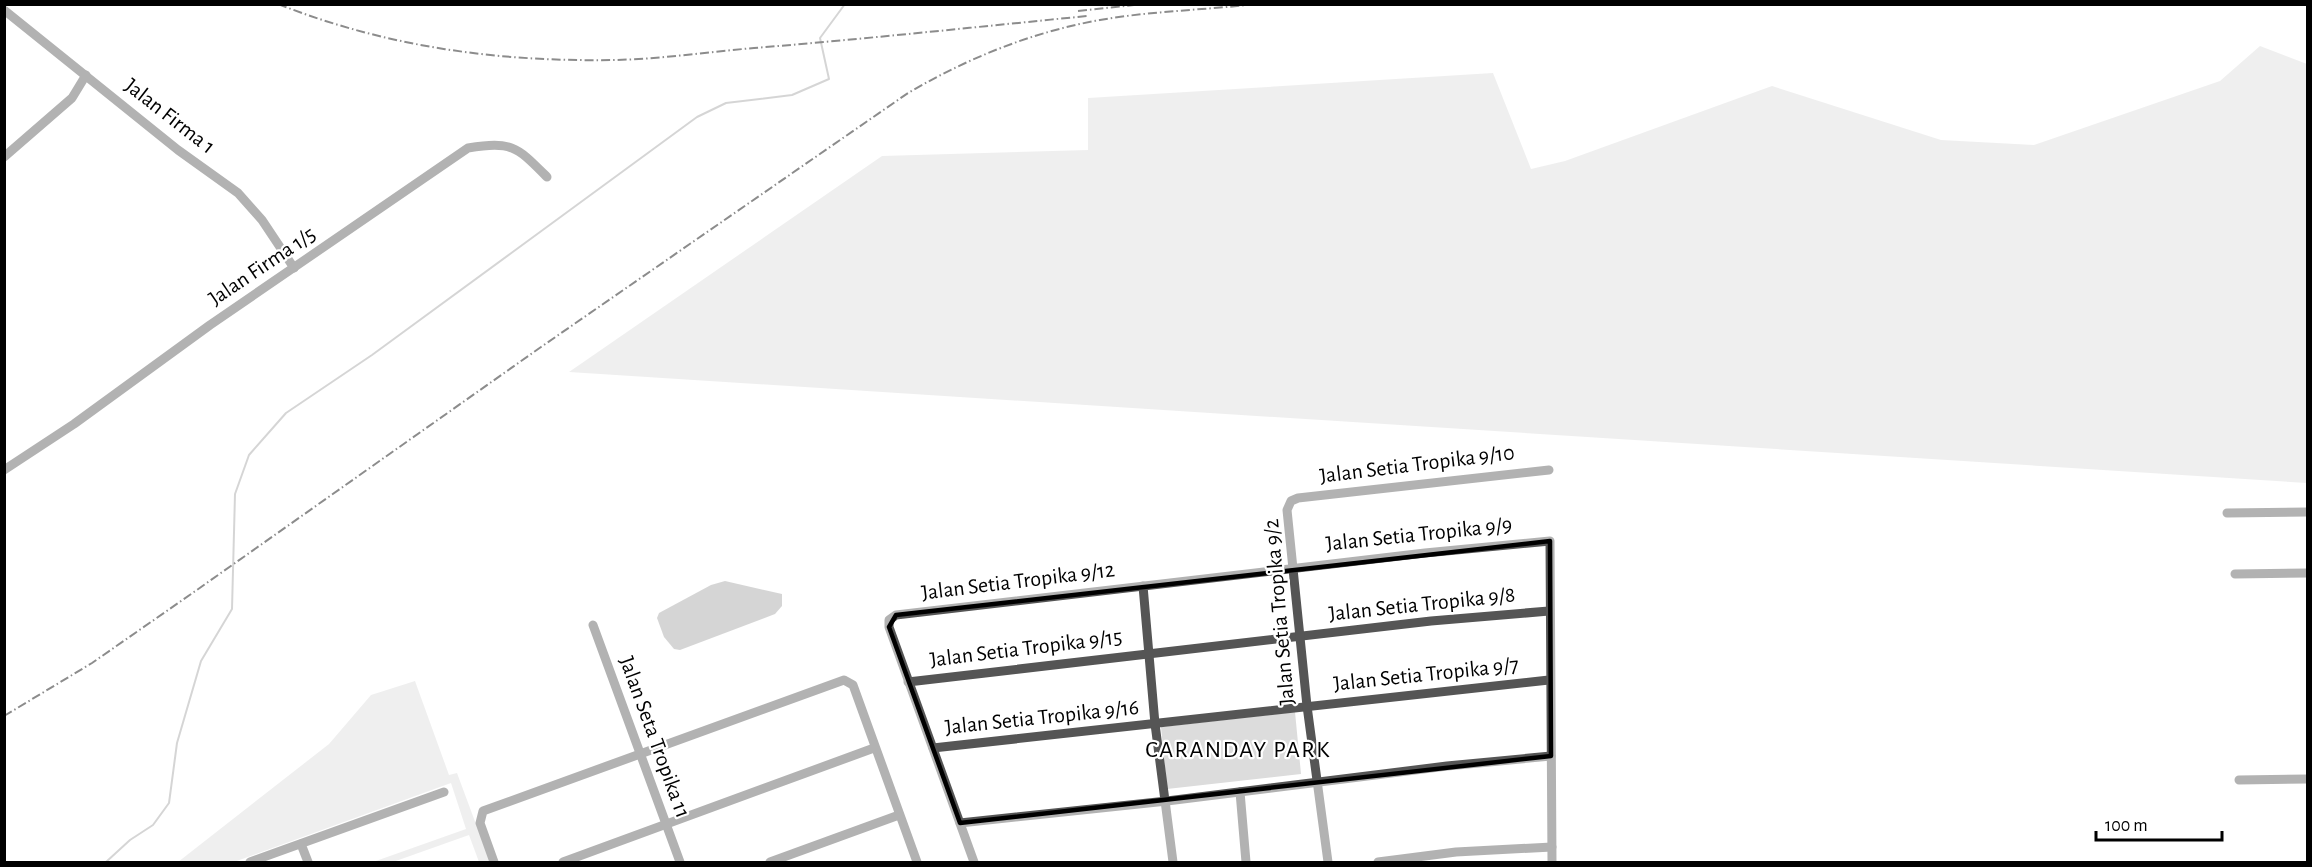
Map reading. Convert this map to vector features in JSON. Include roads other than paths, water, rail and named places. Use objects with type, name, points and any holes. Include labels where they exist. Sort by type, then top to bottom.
[{"type":"street","name":"Jalan Firma 1","points":[[4,10],[178,150],[238,193],[262,220],[294,268]]},
{"type":"street","points":[[4,157],[72,98],[86,75]]},
{"type":"street","name":"Jalan Firma 1/5","points":[[6,466],[468,147],[504,145],[520,150],[547,177]]},
{"type":"street","name":"Jalan Setia Tropika 9/10","points":[[1291,501],[1310,496],[1549,470]]},
{"type":"street","name":"Jalan Setia Tropika 9/2","points":[[1291,501],[1287,510],[1292,568],[1316,781],[1328,862]]},
{"type":"street","points":[[2227,513],[2307,513]]},
{"type":"street","name":"Jalan Setia Tropika 9/9","points":[[1143,586],[1550,541],[1549,610]]},
{"type":"street","points":[[2235,574],[2307,573]]},
{"type":"street","points":[[1143,586],[1155,724],[1167,801],[1173,862]]},
{"type":"street","name":"Jalan Setia Tropika 9/12","points":[[909,682],[889,627],[889,620],[896,615],[1143,586]]},
{"type":"street","points":[[1549,610],[1551,862]]},
{"type":"street","name":"Jalan Setia Tropika 9/8","points":[[1149,653],[1549,610]]},
{"type":"street","name":"Jalan Seta Tropika 11","points":[[593,625],[680,862]]},
{"type":"street","name":"Jalan Setia Tropika 9/15","points":[[909,682],[1149,653]]},
{"type":"street","points":[[494,862],[480,824],[483,811],[844,680],[853,685],[917,862]]},
{"type":"street","name":"Jalan Setia Tropika 9/7","points":[[1155,724],[1549,680]]},
{"type":"street","points":[[909,682],[974,862]]},
{"type":"street","name":"Jalan Setia Tropika 9/16","points":[[933,748],[1155,724]]},
{"type":"street","points":[[563,862],[874,748]]},
{"type":"street","points":[[960,823],[1551,756]]},
{"type":"street","points":[[2239,780],[2307,779]]},
{"type":"street","points":[[250,862],[444,792]]},
{"type":"street","points":[[1240,792],[1246,862]]},
{"type":"street","points":[[770,862],[899,815]]},
{"type":"street","points":[[301,844],[308,862]]},
{"type":"street","points":[[1378,862],[1456,852],[1551,847]]},
{"type":"waterway","points":[[106,862],[130,840],[153,825],[169,803],[177,743],[201,661],[232,609],[235,494],[249,455],[286,413],[372,355],[697,117],[726,103],[792,95],[829,79],[820,38],[845,4]]},
{"type":"railway","points":[[278,4],[360,31],[443,49],[571,60],[667,57],[1087,16]]},
{"type":"railway","points":[[1078,11],[1144,4]]},
{"type":"railway","points":[[4,716],[92,663],[541,347],[908,93],[1001,48],[1075,25],[1139,15],[1256,4]]},
{"type":"district","name":"CARANDAY PARK","points":[[1238,750]]}]
